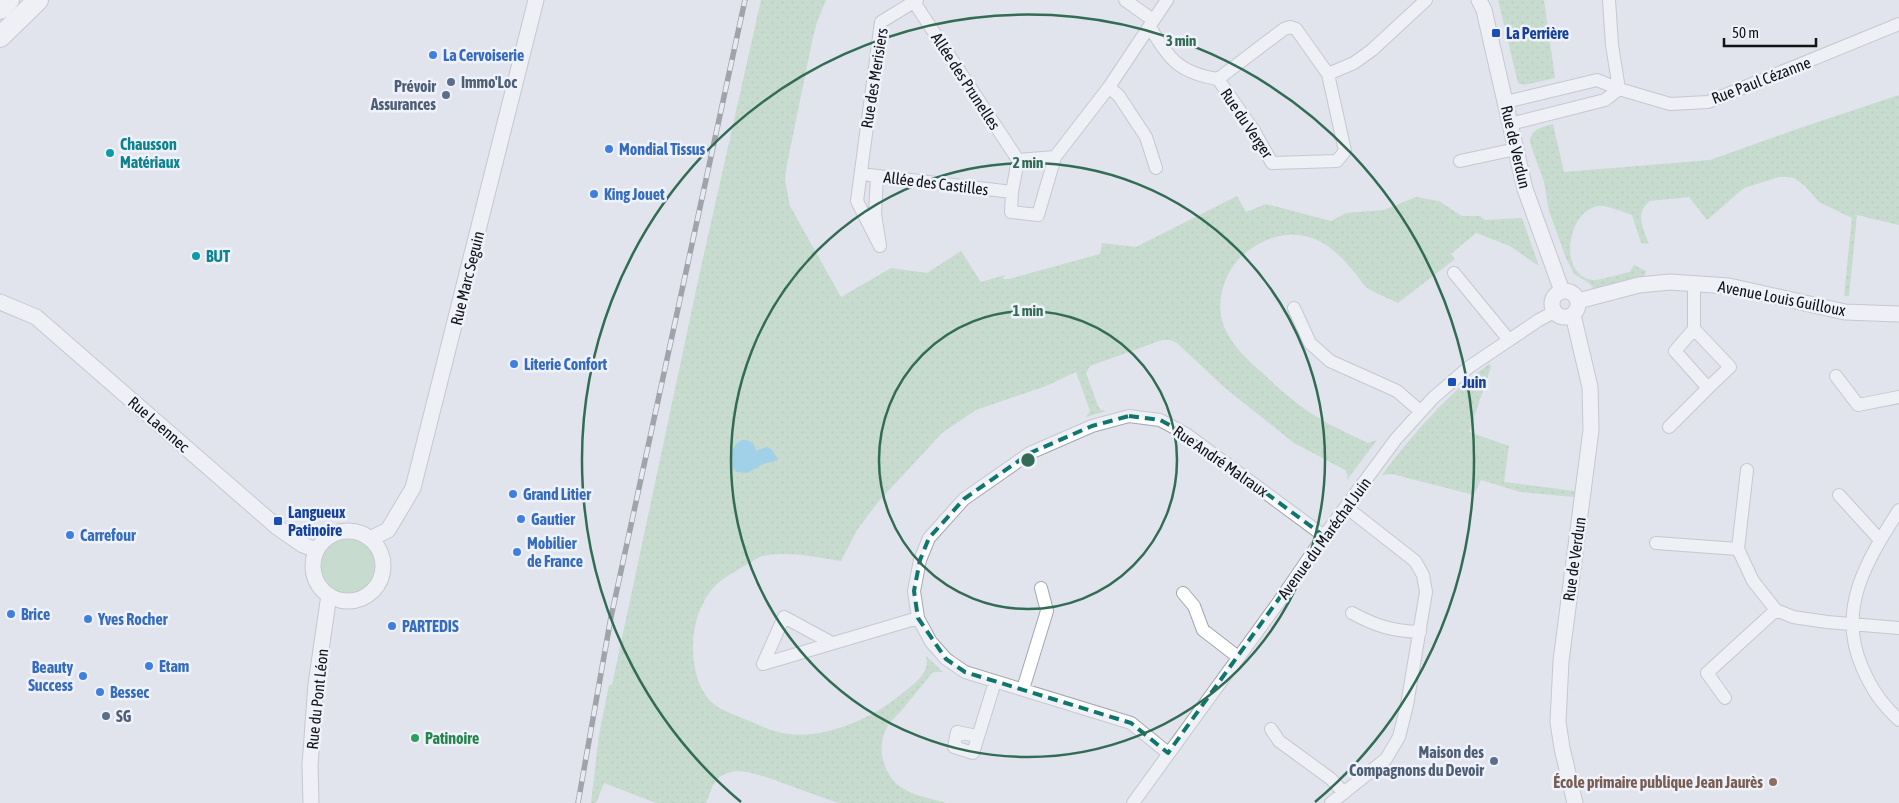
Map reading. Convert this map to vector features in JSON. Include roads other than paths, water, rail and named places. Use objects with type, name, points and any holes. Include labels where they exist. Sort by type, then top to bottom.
[{"type":"highway","points":[[0,9],[9,0]]},
{"type":"highway","points":[[0,38],[38,0]]},
{"type":"street","name":"Rue Marc Seguin","points":[[370,539],[388,530],[414,488],[536,0]]},
{"type":"street","name":"Rue du Verger","points":[[1125,0],[1151,24],[1174,60],[1197,76],[1218,79],[1284,29],[1290,27],[1296,29],[1328,74],[1345,151],[1338,161],[1272,163],[1254,131],[1218,79]]},
{"type":"street","points":[[1056,157],[1018,160],[1012,192],[1012,212],[1038,215],[1056,157],[1109,87],[1167,0]]},
{"type":"street","points":[[1328,74],[1354,63],[1372,50],[1426,0]]},
{"type":"street","name":"Rue de Verdun","points":[[1479,0],[1484,10],[1516,149],[1535,218],[1562,291]]},
{"type":"street","points":[[1510,124],[1605,100],[1619,89],[1612,45],[1608,0]]},
{"type":"street","name":"Allée des Prunelles","points":[[916,1],[1018,160]]},
{"type":"street","name":"Rue des Merisiers","points":[[860,174],[881,22],[916,1]]},
{"type":"street","name":"Rue Paul Cézanne","points":[[1506,102],[1597,80],[1619,89],[1670,104],[1708,102],[1899,24]]},
{"type":"street","points":[[1109,87],[1119,96],[1146,137],[1156,168]]},
{"type":"street","points":[[1460,161],[1516,149]]},
{"type":"street","points":[[860,174],[857,201],[880,246],[875,214],[877,176]]},
{"type":"street","name":"Allée des Castilles","points":[[860,174],[1012,192]]},
{"type":"street","points":[[1454,274],[1509,340]]},
{"type":"street","name":"Avenue Louis Guilloux","points":[[1576,308],[1639,285],[1670,282],[1729,286],[1845,312],[1899,314]]},
{"type":"street","points":[[1694,284],[1694,328],[1676,351],[1708,388]]},
{"type":"street","points":[[1562,291],[1570,292],[1576,308],[1569,317],[1560,317],[1554,312],[1552,300],[1562,291]]},
{"type":"street","name":"Rue Laennec","points":[[0,302],[36,316],[277,526],[303,544],[317,550]]},
{"type":"street","points":[[1294,308],[1310,343],[1330,361],[1397,391],[1420,411]]},
{"type":"street","name":"Rue de Verdun","points":[[1575,803],[1558,722],[1561,661],[1591,430],[1590,387],[1576,308]]},
{"type":"street","name":"Avenue du Maréchal Juin","points":[[1133,803],[1278,603],[1324,536],[1396,439],[1420,411],[1469,366],[1554,312]]},
{"type":"street","points":[[1669,428],[1730,367],[1694,328]]},
{"type":"street","points":[[1836,376],[1858,405],[1899,397]]},
{"type":"street","name":"Rue André Malraux","points":[[1168,753],[1131,723],[965,672],[946,659],[931,642],[918,618],[914,591],[920,560],[929,538],[964,499],[1030,452],[1092,426],[1129,416],[1160,420],[1186,434],[1324,536]]},
{"type":"street","points":[[1747,470],[1738,549],[1753,581],[1776,610],[1793,616],[1851,625],[1899,628]]},
{"type":"street","points":[[1839,495],[1880,540]]},
{"type":"street","points":[[1331,803],[1386,759],[1399,737],[1407,705],[1426,592],[1423,575],[1415,562],[1346,507]]},
{"type":"street","points":[[1899,510],[1880,540],[1861,578],[1853,606],[1851,625],[1855,652],[1871,688],[1883,704],[1899,720]]},
{"type":"street","points":[[341,532],[356,533],[370,539],[378,548],[382,559],[379,582],[363,598],[351,601],[329,596],[316,580],[313,565],[317,550],[331,535],[341,532]]},
{"type":"street","points":[[1656,542],[1738,549]]},
{"type":"street","points":[[1023,689],[1047,611],[1041,588]]},
{"type":"street","points":[[1184,593],[1194,606],[1203,630],[1238,657]]},
{"type":"street","name":"Rue du Pont Léon","points":[[311,803],[310,765],[316,684],[329,596]]},
{"type":"street","points":[[1726,698],[1707,673],[1776,610]]},
{"type":"street","points":[[1352,613],[1374,625],[1420,632]]},
{"type":"street","points":[[832,643],[784,617],[763,664],[918,618]]},
{"type":"street","points":[[977,736],[995,682]]},
{"type":"street","points":[[1271,728],[1279,741],[1331,779],[1344,793]]},
{"type":"water","points":[[742,440],[751,442],[756,451],[767,447],[772,450],[778,460],[763,464],[747,473],[736,472],[731,464],[731,454],[735,446]]},
{"type":"railway","points":[[578,803],[611,617],[745,0]]},
{"type":"place","name":"La Perrière","points":[[1496,33]]},
{"type":"place","name":"La Cervoiserie","points":[[433,55]]},
{"type":"place","name":"Immo'Loc","points":[[451,82]]},
{"type":"place","name":"Prévoir Assurances","points":[[446,95]]},
{"type":"place","name":"Mondial Tissus","points":[[609,149]]},
{"type":"place","name":"Chausson Matériaux","points":[[110,153]]},
{"type":"place","name":"King Jouet","points":[[594,194]]},
{"type":"place","name":"BUT","points":[[196,256]]},
{"type":"place","name":"Literie Confort","points":[[514,364]]},
{"type":"place","name":"Juin","points":[[1452,382]]},
{"type":"place","name":"Grand Litier","points":[[513,494]]},
{"type":"place","name":"Gautier","points":[[521,519]]},
{"type":"place","name":"Langueux Patinoire","points":[[278,521]]},
{"type":"place","name":"Carrefour","points":[[70,535]]},
{"type":"place","name":"Mobilier de France","points":[[517,552]]},
{"type":"place","name":"Brice","points":[[11,614]]},
{"type":"place","name":"Yves Rocher","points":[[88,619]]},
{"type":"place","name":"PARTEDIS","points":[[392,626]]},
{"type":"place","name":"Etam","points":[[149,666]]},
{"type":"place","name":"Beauty Success","points":[[83,676]]},
{"type":"place","name":"Bessec","points":[[100,692]]},
{"type":"place","name":"SG","points":[[106,716]]},
{"type":"place","name":"Patinoire","points":[[415,738]]},
{"type":"place","name":"Maison des Compagnons du Devoir","points":[[1494,761]]},
{"type":"place","name":"École primaire publique Jean Jaurès","points":[[1773,782]]}]
